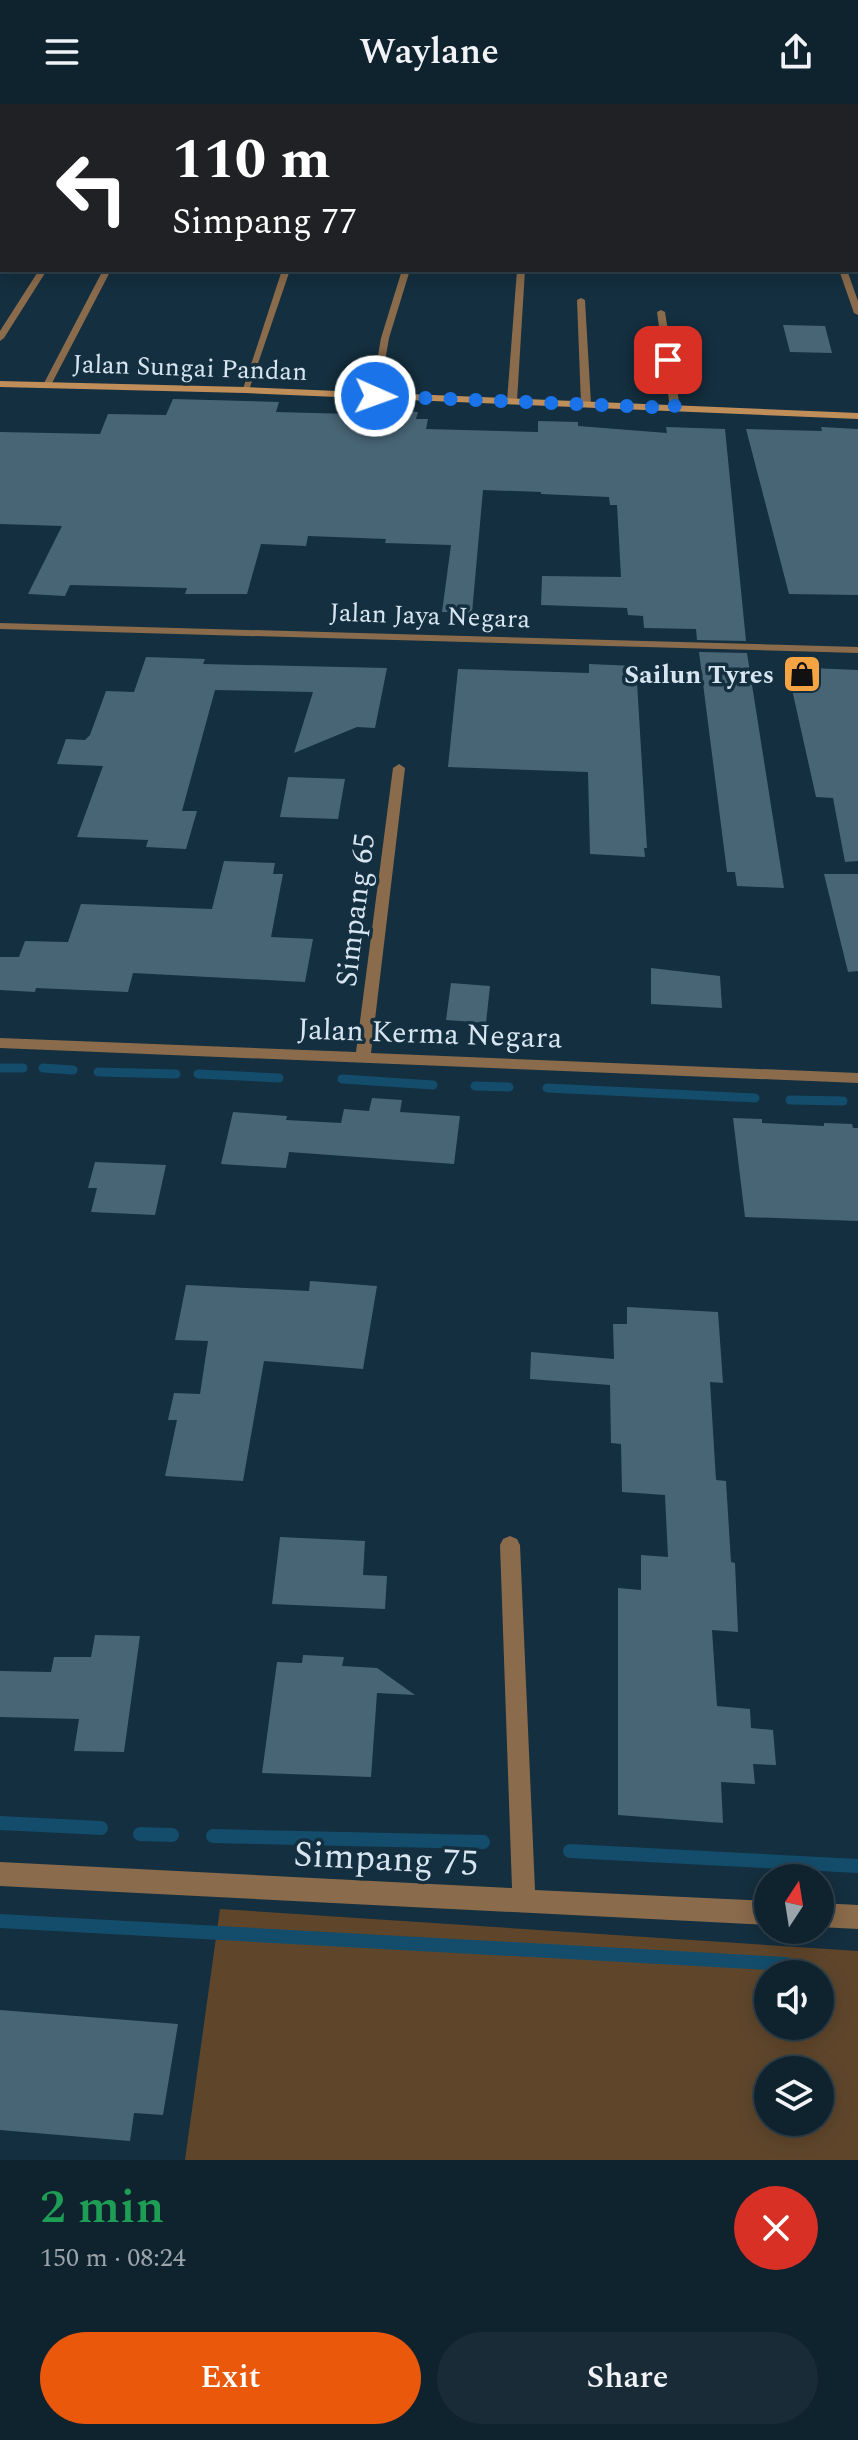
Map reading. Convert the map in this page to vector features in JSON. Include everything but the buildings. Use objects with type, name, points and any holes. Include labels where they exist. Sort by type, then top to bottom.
[{"type":"street","points":[[0,338],[42,272]]},
{"type":"street","points":[[47,385],[106,272]]},
{"type":"street","points":[[245,390],[285,272]]},
{"type":"street","points":[[375,396],[385,338],[405,272]]},
{"type":"street","points":[[512,401],[521,272]]},
{"type":"street","points":[[844,272],[858,313]]},
{"type":"street","points":[[581,300],[586,404]]},
{"type":"street","points":[[661,312],[675,408]]},
{"type":"street","name":"Jalan Sungai Pandan","points":[[0,384],[245,390],[858,416]]},
{"type":"street","name":"Jalan Jaya Negara","points":[[0,626],[858,650]]},
{"type":"street","name":"Simpang 65","points":[[363,1059],[399,768]]},
{"type":"street","name":"Jalan Kerma Negara","points":[[0,1043],[858,1078]]},
{"type":"street","points":[[510,1545],[524,1901]]},
{"type":"street","name":"Simpang 75","points":[[0,1874],[754,1912]]},
{"type":"street","points":[[834,1916],[858,1917]]},
{"type":"shaded area","points":[[220,1909],[858,1951],[858,2160],[185,2160]]},
{"type":"waterway","points":[[0,1068],[23,1068]]},
{"type":"waterway","points":[[43,1068],[73,1070]]},
{"type":"waterway","points":[[98,1072],[176,1074]]},
{"type":"waterway","points":[[198,1074],[279,1078]]},
{"type":"waterway","points":[[342,1079],[433,1085]]},
{"type":"waterway","points":[[475,1086],[509,1087]]},
{"type":"waterway","points":[[547,1088],[755,1098]]},
{"type":"waterway","points":[[790,1100],[843,1101]]},
{"type":"waterway","points":[[0,1823],[101,1828]]},
{"type":"waterway","points":[[140,1834],[172,1835]]},
{"type":"waterway","points":[[213,1836],[483,1842]]},
{"type":"waterway","points":[[570,1851],[858,1866]]},
{"type":"waterway","points":[[0,1921],[754,1962]]},
{"type":"place","name":"Sailun Tyres","points":[[802,674]]},
{"type":"route","points":[[375,396],[675,408],[668,360]]}]
